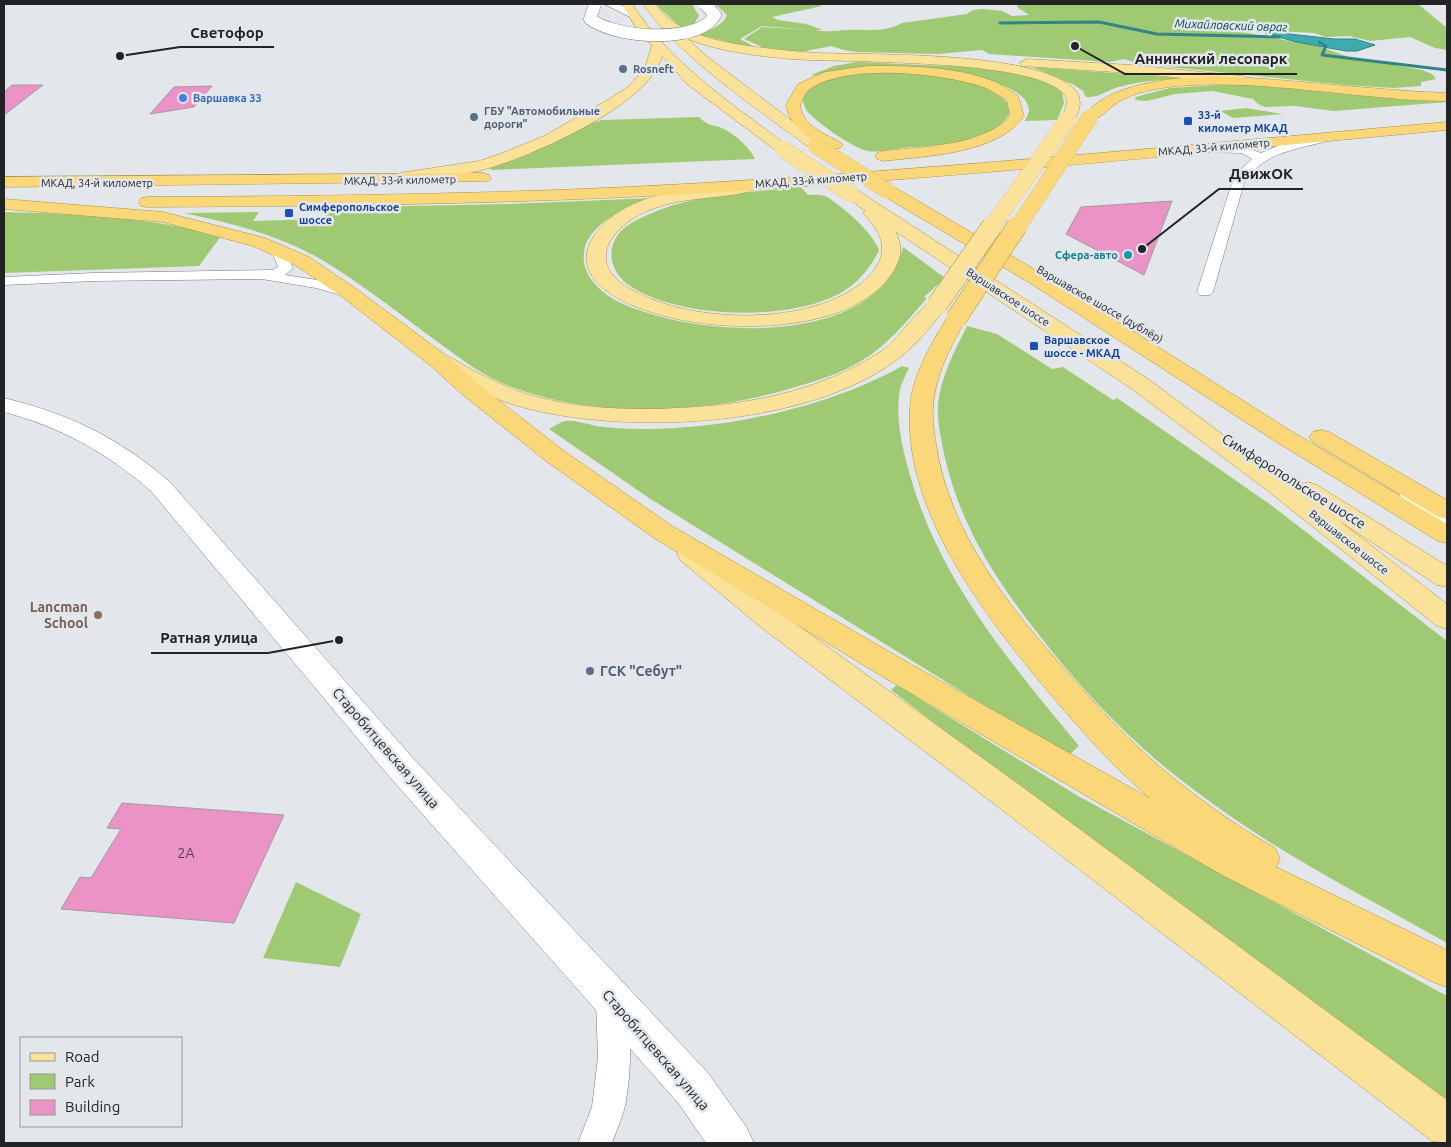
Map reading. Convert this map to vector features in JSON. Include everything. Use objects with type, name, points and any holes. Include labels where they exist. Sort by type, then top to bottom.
[{"type":"highway","points":[[805,127],[796,116],[793,108],[792,100],[796,92],[819,78],[859,70],[909,69],[956,74],[993,85],[1008,93],[1017,102],[1019,111],[1015,119],[1006,128],[992,136],[943,149],[883,156]]},
{"type":"highway","points":[[1447,96],[1362,92],[1243,80],[1189,82],[1148,87],[1117,96],[1096,110],[1090,117],[947,312],[922,398],[920,420],[929,470],[938,500],[970,567],[1034,656],[1110,740],[1145,774],[1190,810],[1248,851],[1447,969]]},
{"type":"highway","points":[[1428,111],[1447,109]]},
{"type":"highway","name":"Варшавское шоссе (дублёр)","points":[[805,127],[834,145],[897,190],[1115,311],[1312,432],[1447,511]]},
{"type":"highway","name":"МКАД, 33-й километр","points":[[173,202],[552,195],[836,178],[1376,132],[1447,128]]},
{"type":"highway","points":[[1037,144],[1095,139]]},
{"type":"highway","points":[[816,146],[897,190],[1283,436],[1447,535]]},
{"type":"highway","name":"МКАД, 33-й километр","points":[[776,164],[1008,146]]},
{"type":"highway","name":"МКАД, 33-й километр","points":[[190,182],[500,178]]},
{"type":"highway","name":"МКАД, 34-й километр","points":[[4,182],[190,182]]},
{"type":"highway","name":"МКАД, 34-й километр","points":[[4,204],[173,202]]},
{"type":"highway","points":[[4,204],[163,217],[230,233],[278,250],[302,262],[348,292],[439,361],[471,390],[556,456],[664,532],[896,670],[1235,864],[1447,969]]},
{"type":"highway","points":[[1312,432],[1447,492]]},
{"type":"main road","points":[[650,4],[667,25],[700,58],[816,146]]},
{"type":"main road","name":"Варшавское шоссе","points":[[629,9],[642,28],[692,81],[783,149],[1140,384],[1278,486],[1447,620]]},
{"type":"main road","points":[[667,25],[678,32],[714,43],[764,52],[820,57],[1068,65],[1243,80]]},
{"type":"main road","points":[[333,181],[418,176],[462,170],[521,153],[574,126],[623,97],[645,78],[651,70],[656,60],[658,46]]},
{"type":"main road","points":[[439,361],[487,387],[536,404],[568,410],[641,418],[713,413],[787,398],[845,380],[891,354],[907,340],[947,312],[1072,111],[1073,98],[1063,86],[1052,80],[993,66],[916,60]]},
{"type":"main road","name":"Варшавское шоссе (дублёр)","points":[[752,99],[805,127]]},
{"type":"main road","points":[[836,178],[717,191],[682,197],[639,210],[622,218],[601,238],[596,250],[596,262],[610,285],[640,302],[688,316],[718,320],[778,319],[809,314],[834,307],[856,296],[882,275],[890,262],[893,250],[890,237],[882,224],[851,194]]},
{"type":"main road","name":"Симферопольское шоссе","points":[[1140,384],[1447,578]]},
{"type":"main road","points":[[1283,436],[1447,525]]},
{"type":"main road","points":[[664,532],[772,621],[1009,796],[1447,1126]]},
{"type":"street","points":[[595,4],[590,19],[592,23],[613,31],[642,35],[677,32],[705,25],[714,20],[715,15],[705,4]]},
{"type":"street","points":[[610,4],[629,9]]},
{"type":"street","points":[[1205,292],[1243,172],[1271,151],[1290,145],[1352,135]]},
{"type":"street","points":[[1166,151],[1233,149],[1254,153],[1258,156],[1258,160]]},
{"type":"street","points":[[264,276],[276,274],[286,268],[278,250]]},
{"type":"street","points":[[4,281],[94,277],[264,276],[317,284],[348,292]]},
{"type":"street","name":"Старобитцевская улица","points":[[4,405],[65,422],[99,439],[136,465],[160,486],[400,766],[694,1089],[732,1143]]},
{"type":"street","points":[[1365,463],[1447,525]]},
{"type":"street","points":[[596,1143],[608,1107],[614,1057],[611,998]]},
{"type":"green space","points":[[657,4],[692,4],[699,16],[694,24],[681,27]]},
{"type":"green space","points":[[715,4],[814,4],[822,6],[772,17],[778,20],[806,24],[823,30],[816,30],[820,31],[828,31],[875,30],[889,28],[902,23],[967,14],[973,10],[983,9],[1002,11],[1012,16],[1029,15],[1017,7],[1018,4],[1418,4],[1447,28],[1447,50],[1435,48],[1410,37],[1370,41],[1349,36],[1326,37],[1314,33],[1240,29],[1243,32],[1321,47],[1346,56],[1422,70],[1432,74],[1436,79],[1421,82],[1421,86],[1393,88],[1140,64],[1124,59],[1110,62],[989,54],[982,50],[938,54],[858,52],[831,46],[806,51],[771,51],[744,39],[762,27],[810,30],[762,26],[740,39],[760,50],[696,34],[714,28],[727,15]]},
{"type":"green space","points":[[857,62],[991,68],[1046,81],[1062,92],[1064,103],[1057,120],[1025,121],[1029,110],[1023,97],[1008,87],[961,74],[910,67],[875,66],[811,75],[834,66]]},
{"type":"green space","points":[[1032,67],[1182,78],[1135,83],[1115,88],[1099,95],[1086,97],[1083,91],[1074,85]]},
{"type":"green space","points":[[861,72],[921,73],[966,80],[986,87],[1001,97],[1011,110],[1004,122],[979,137],[947,144],[868,151],[845,140],[827,128],[807,111],[802,100],[811,87],[818,83],[827,79]]},
{"type":"green space","points":[[1236,84],[1447,102],[1334,111],[1295,106],[1265,107],[1253,99],[1212,91],[1175,94],[1147,101],[1135,100],[1136,97],[1170,88]]},
{"type":"green space","points":[[1246,108],[1283,114],[1233,118],[1220,111]]},
{"type":"green space","points":[[699,117],[707,123],[720,127],[733,135],[746,146],[755,159],[492,170],[490,168],[530,154],[583,126],[602,120]]},
{"type":"green space","points":[[801,187],[808,195],[825,196],[834,201],[865,229],[879,251],[860,278],[851,286],[829,298],[802,307],[771,312],[738,313],[705,310],[674,304],[647,295],[626,283],[616,271],[612,257],[613,243],[622,230],[645,216],[676,204],[693,200]]},
{"type":"green space","points":[[653,198],[628,208],[603,223],[593,232],[586,243],[584,256],[588,275],[602,291],[615,300],[647,313],[687,323],[732,328],[777,327],[820,320],[858,305],[886,281],[903,247],[945,278],[924,297],[927,298],[880,348],[853,366],[819,380],[758,397],[722,404],[647,410],[609,408],[572,403],[536,395],[502,383],[470,365],[362,286],[318,257],[262,233],[184,213],[259,212],[253,221],[320,219],[335,210],[362,207],[510,204]]},
{"type":"green space","points":[[4,212],[86,215],[167,225],[221,236],[199,266],[4,273]]},
{"type":"green space","points":[[967,326],[997,334],[1052,369],[1063,367],[1113,400],[1117,398],[1271,505],[1447,641],[1447,943],[1351,890],[1257,834],[1174,775],[1111,718],[1072,676],[1036,631],[1006,591],[981,550],[960,506],[945,458],[938,420],[939,396],[948,365]]},
{"type":"green space","points":[[902,366],[909,368],[900,389],[898,411],[904,454],[923,513],[939,550],[958,585],[980,619],[1003,651],[1079,746],[1070,754],[1003,717],[649,498],[549,429],[566,421],[602,427],[641,429],[707,425],[741,420],[810,404],[843,393],[874,381]]},
{"type":"green space","points":[[897,685],[1078,796],[1447,996],[1447,1104],[1009,780],[891,690]]},
{"type":"green space","points":[[296,882],[361,914],[340,967],[263,958]]},
{"type":"water","points":[[1271,32],[1334,39],[1355,39],[1375,45],[1357,51],[1346,51],[1296,42],[1265,33]]},
{"type":"building","points":[[12,85],[43,85],[4,115],[4,92]]},
{"type":"building","points":[[212,86],[194,107],[150,114],[174,87]]},
{"type":"building","name":"Сфера-авто","points":[[1172,201],[1144,275],[1066,234],[1081,207]]},
{"type":"building","points":[[122,803],[284,815],[234,923],[61,909],[80,877],[91,878],[121,829],[107,828]]},
{"type":"waterway","name":"Михайловский овраг","points":[[1000,23],[1099,22],[1157,34],[1280,37]]},
{"type":"waterway","name":"Михайловский овраг","points":[[1319,42],[1326,46],[1322,55],[1447,70]]},
{"type":"place","name":"Аннинский лесопарк","points":[[1075,46]]},
{"type":"place","name":"Светофор","points":[[120,56]]},
{"type":"place","name":"Rosneft","points":[[623,69]]},
{"type":"place","name":"Варшавка 33","points":[[183,98]]},
{"type":"place","name":"ГБУ \"Автомобильные дороги\"","points":[[474,117]]},
{"type":"place","name":"33-й километр МКАД","points":[[1188,121]]},
{"type":"place","name":"Симферопольское шоссе","points":[[289,213]]},
{"type":"place","name":"ДвижОК","points":[[1142,249]]},
{"type":"place","name":"Сфера-авто","points":[[1128,255]]},
{"type":"place","name":"Варшавское шоссе - МКАД","points":[[1034,346]]},
{"type":"place","name":"Lancman School","points":[[98,615]]},
{"type":"place","name":"Ратная улица","points":[[339,640]]},
{"type":"place","name":"ГСК \"Себут\"","points":[[590,671]]}]
